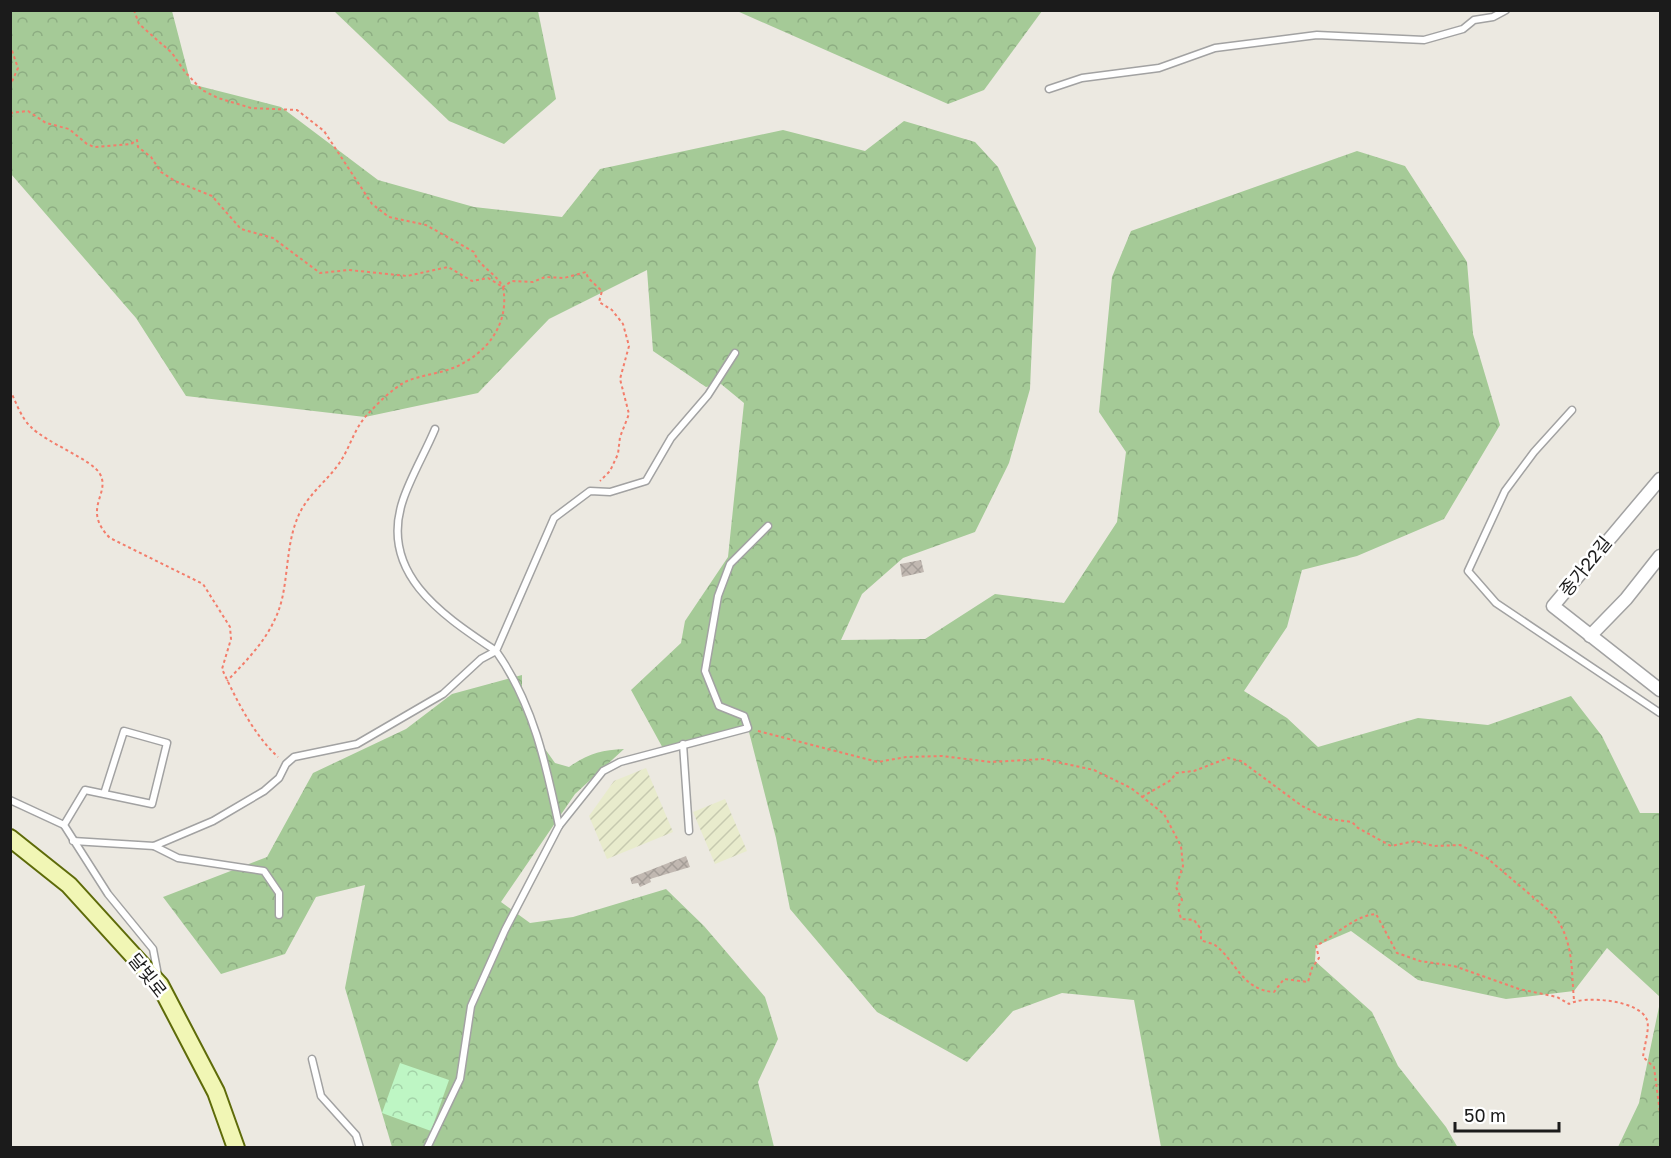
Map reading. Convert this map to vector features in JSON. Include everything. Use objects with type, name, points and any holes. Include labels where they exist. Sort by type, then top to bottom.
[{"type":"main road","name":"달빛로","points":[[10,838],[69,885],[160,985],[216,1092],[236,1148]]},
{"type":"street","name":"종가22길","points":[[1659,687],[1552,606],[1660,479]]},
{"type":"street","points":[[1590,636],[1626,599],[1660,556]]},
{"type":"lane","points":[[1049,89],[1082,78],[1159,68],[1215,48],[1317,35],[1424,39],[1463,29],[1474,20],[1493,18],[1506,10]]},
{"type":"lane","points":[[154,846],[213,821],[244,804],[279,778],[285,764],[294,757],[357,744],[443,694],[481,659],[496,651],[554,518],[590,491],[610,492],[645,482],[671,438],[708,395],[735,353]]},
{"type":"lane","points":[[1572,410],[1534,452],[1505,491],[1468,571],[1496,603],[1660,713]]},
{"type":"lane","points":[[435,429],[403,500],[397,526],[401,554],[424,596],[448,619],[496,651],[513,675],[543,751],[559,826]]},
{"type":"lane","points":[[427,1148],[460,1079],[466,1029],[478,988],[559,826],[603,771],[620,762],[748,728],[744,716],[719,706],[705,671],[718,596],[730,564],[768,526]]},
{"type":"lane","points":[[64,825],[85,790],[104,794],[152,804],[167,743],[124,731],[104,794]]},
{"type":"lane","points":[[683,744],[689,831]]},
{"type":"lane","points":[[10,801],[64,825],[108,894],[153,949],[160,985]]},
{"type":"lane","points":[[73,841],[154,846],[178,858],[264,871],[279,892],[279,915]]},
{"type":"lane","points":[[312,1059],[321,1096],[356,1136],[360,1148]]},
{"type":"path","points":[[134,10],[139,24],[172,53],[185,72],[202,90],[218,98],[251,108],[297,110],[324,131],[372,204],[389,217],[426,225],[474,252],[477,260],[497,276],[503,287],[506,302],[504,316],[486,346],[454,367],[405,383],[368,414],[353,433],[338,465],[308,498],[297,520],[282,600],[274,622],[257,650],[227,681]]},
{"type":"path","points":[[10,45],[18,68],[10,87]]},
{"type":"path","points":[[10,113],[28,111],[46,123],[69,129],[94,147],[132,144],[137,140],[138,147],[151,157],[161,172],[175,181],[212,196],[242,229],[273,238],[320,273],[350,270],[407,276],[448,267],[472,280],[488,278],[503,287]]},
{"type":"path","points":[[503,287],[512,281],[533,282],[545,277],[564,278],[586,272],[588,278],[602,291],[599,302],[612,310],[623,324],[630,346],[620,379],[629,414],[610,471],[590,491]]},
{"type":"path","points":[[10,390],[30,427],[58,447],[93,466],[100,474],[102,480],[96,512],[100,528],[110,538],[193,578],[209,593],[230,627],[231,639],[222,669],[227,681],[266,747],[285,764]]},
{"type":"path","points":[[748,728],[878,762],[924,756],[991,762],[1043,759],[1094,770],[1131,788],[1164,814],[1181,846],[1183,866],[1176,886],[1182,900],[1178,907],[1181,918],[1194,920],[1201,929],[1201,940],[1215,945],[1237,972],[1261,991],[1274,992],[1284,979],[1308,982],[1312,968],[1319,958],[1316,946],[1368,914],[1376,914],[1397,953],[1464,969],[1519,989],[1557,997],[1569,1004],[1575,1001],[1602,1000],[1627,1006],[1644,1015],[1648,1022],[1643,1057],[1654,1067],[1660,1113]]},
{"type":"path","points":[[1142,797],[1171,780],[1176,773],[1194,771],[1228,758],[1241,761],[1302,806],[1329,819],[1352,822],[1358,828],[1391,846],[1415,842],[1434,846],[1460,845],[1486,858],[1562,924],[1572,951],[1575,1001]]},
{"type":"green space","points":[[10,11],[172,11],[191,84],[281,107],[378,180],[474,207],[562,217],[600,169],[783,130],[865,151],[904,121],[975,142],[998,167],[1036,248],[1030,389],[1009,463],[975,532],[903,558],[862,594],[841,640],[925,639],[995,594],[1064,603],[1117,522],[1126,452],[1099,412],[1112,277],[1131,231],[1357,151],[1405,166],[1467,262],[1473,334],[1500,425],[1444,519],[1357,556],[1302,570],[1287,627],[1244,691],[1287,718],[1318,747],[1418,718],[1488,725],[1571,696],[1602,736],[1640,813],[1660,813],[1660,997],[1607,948],[1574,991],[1506,999],[1418,980],[1351,931],[1316,946],[1315,961],[1372,1012],[1398,1066],[1446,1127],[1458,1148],[1161,1147],[1134,1000],[1062,993],[1013,1011],[967,1062],[877,1012],[790,909],[776,838],[748,728],[665,752],[631,690],[681,643],[685,621],[728,557],[744,403],[721,384],[706,387],[653,351],[647,270],[549,319],[478,393],[365,417],[186,396],[136,318],[11,174]]},
{"type":"green space","points":[[334,11],[538,11],[556,99],[504,144],[449,121]]},
{"type":"green space","points":[[737,11],[1042,11],[984,90],[948,104]]},
{"type":"green space","points":[[522,675],[522,700],[538,739],[555,763],[569,767],[595,754],[624,749],[575,794],[501,902],[530,923],[573,917],[666,889],[704,926],[765,997],[778,1039],[758,1082],[774,1147],[392,1147],[345,988],[365,885],[316,897],[285,954],[221,974],[163,897],[267,857],[313,773],[406,729],[452,694]]},
{"type":"green space","points":[[646,768],[673,832],[607,859],[589,816],[614,781]]},
{"type":"green space","points":[[725,799],[747,851],[715,864],[693,812]]},
{"type":"green space","points":[[1660,1002],[1660,1147],[1618,1147],[1639,1103]]},
{"type":"green space","points":[[400,1063],[449,1080],[431,1131],[382,1113]]},
{"type":"building","points":[[921,560],[924,572],[902,577],[900,564]]},
{"type":"building","points":[[686,856],[690,867],[650,879],[651,882],[640,887],[638,883],[632,884],[630,878]]}]
